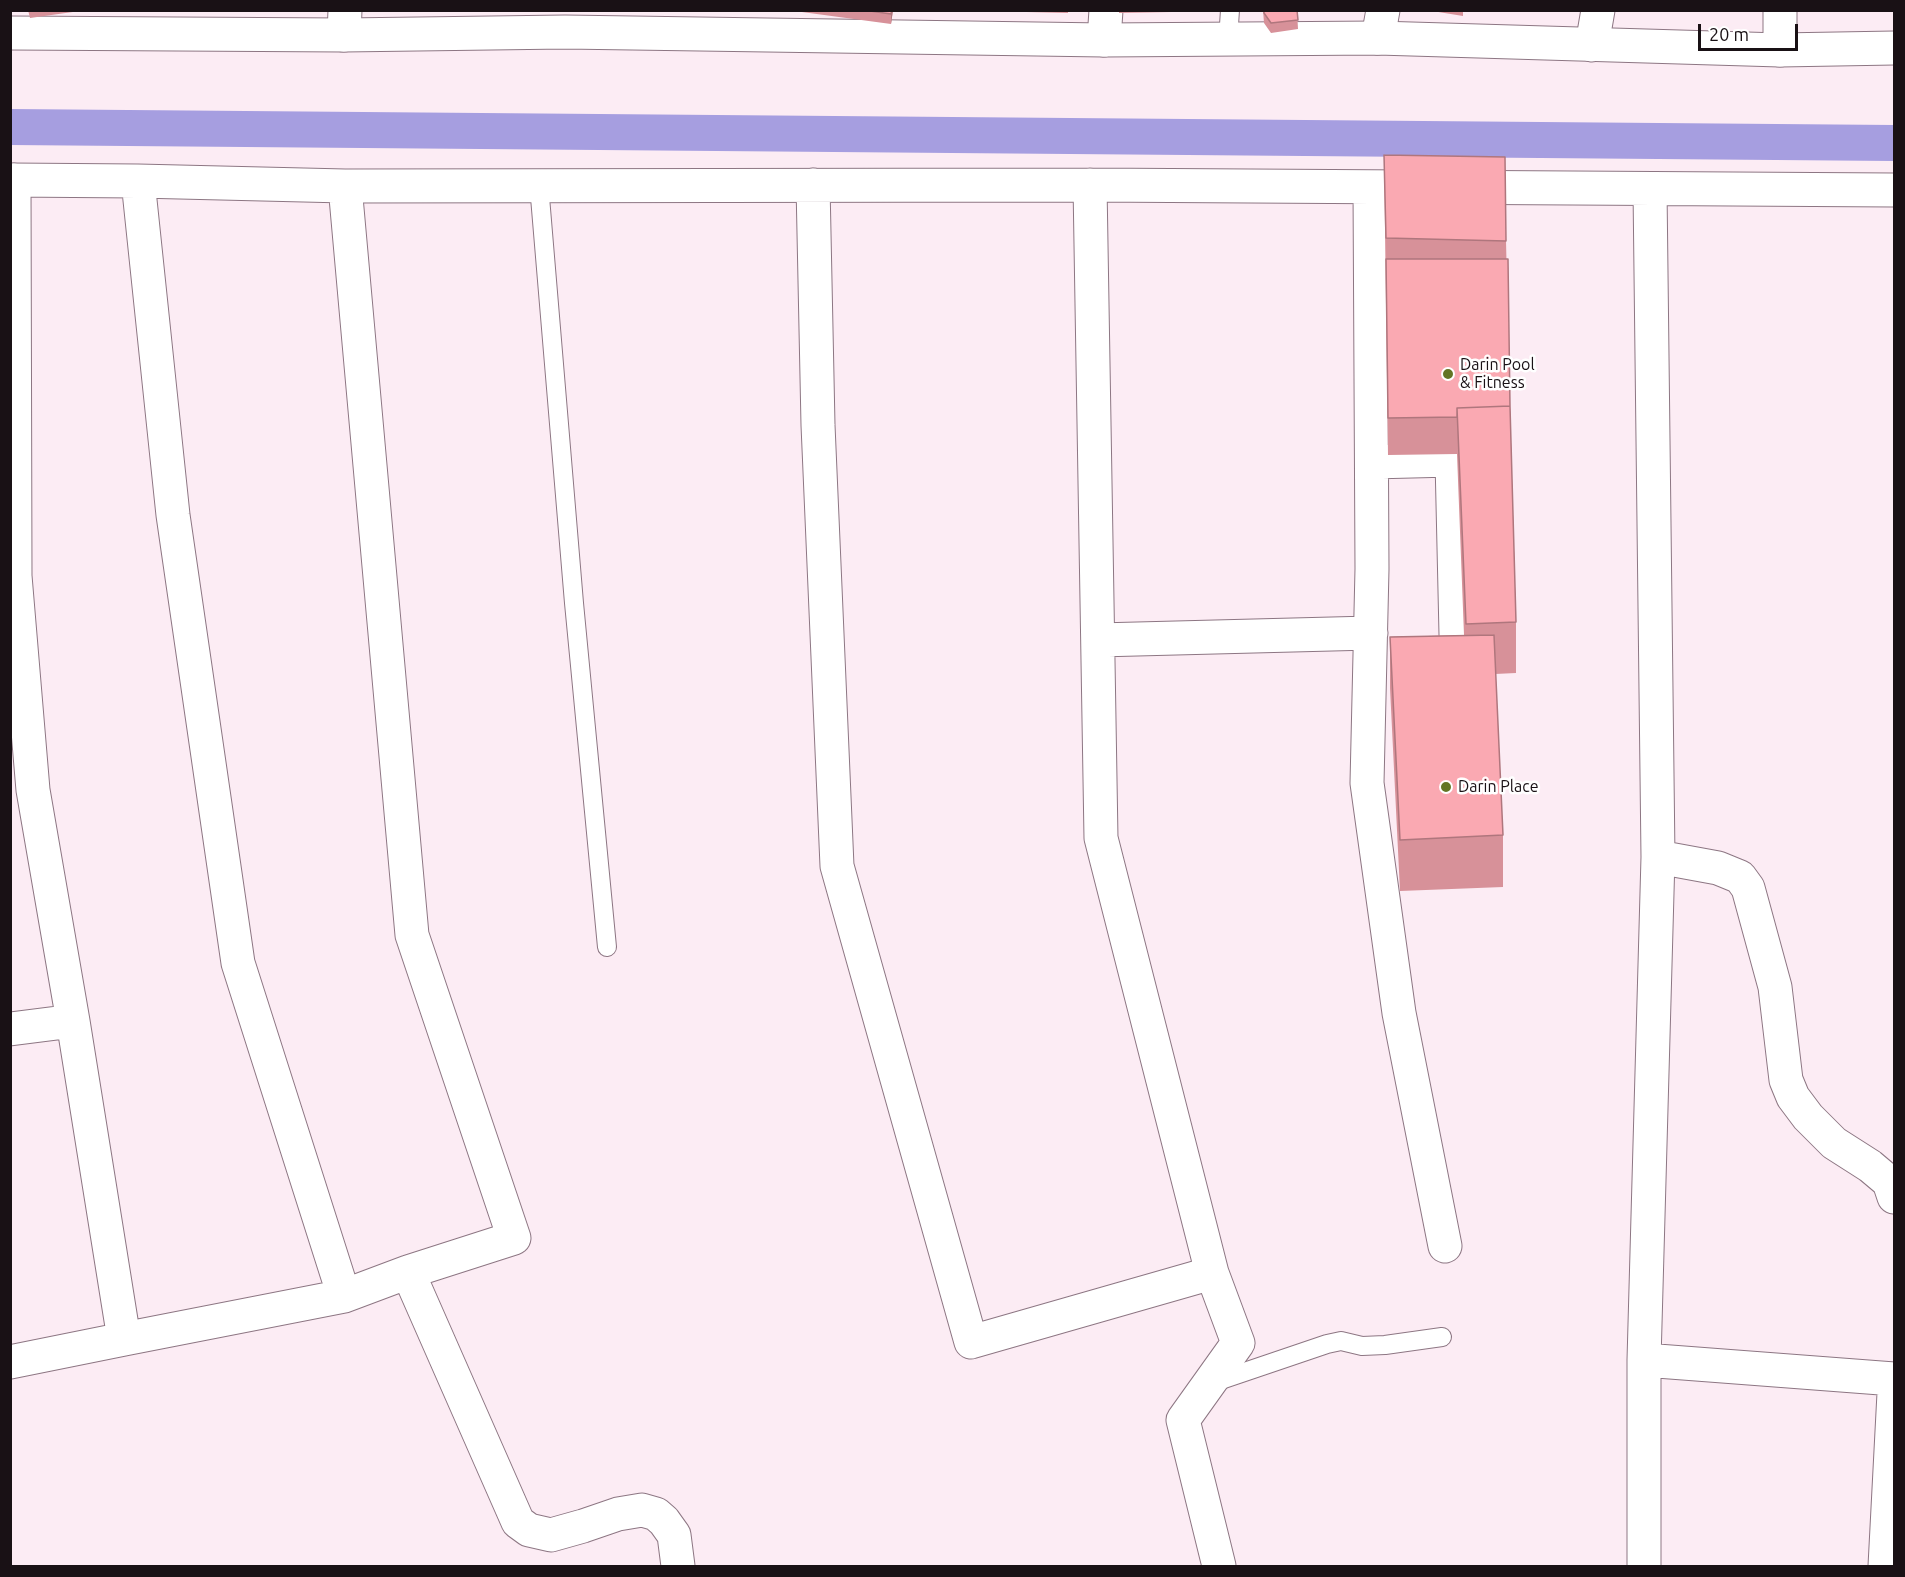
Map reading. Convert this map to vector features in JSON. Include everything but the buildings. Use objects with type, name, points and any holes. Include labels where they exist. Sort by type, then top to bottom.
[{"type":"street","points":[[1592,45],[1598,10]]},
{"type":"street","points":[[1780,10],[1780,50]]},
{"type":"street","points":[[10,33],[345,23],[566,21],[1105,25],[1381,24],[1592,45],[1780,50],[1894,48]]},
{"type":"street","points":[[124,1339],[73,1021],[22,792],[13,576],[12,180],[345,186],[1090,185],[1894,190]]},
{"type":"street","points":[[138,181],[173,515],[238,963],[344,1296]]},
{"type":"street","points":[[813,185],[818,425],[837,866],[971,1342],[1212,1273]]},
{"type":"street","points":[[1090,185],[1101,838],[1212,1273],[1238,1343],[1183,1420],[1219,1566]]},
{"type":"street","points":[[10,1362],[344,1296],[408,1272],[514,1238],[412,935],[345,186]]},
{"type":"street","points":[[1370,187],[1372,462],[1367,783],[1399,1013],[1445,1246]]},
{"type":"street","points":[[1644,1566],[1644,1360],[1658,857],[1650,189]]},
{"type":"street","points":[[1370,680],[1458,678],[1452,460],[1372,462]]},
{"type":"street","points":[[1098,640],[1371,633]]},
{"type":"street","points":[[1658,857],[1718,868],[1740,877],[1748,888],[1775,987],[1786,1080],[1793,1097],[1808,1117],[1834,1143],[1870,1166],[1888,1182],[1894,1197]]},
{"type":"street","points":[[10,1029],[73,1021]]},
{"type":"street","points":[[408,1272],[518,1522],[529,1530],[551,1534],[618,1514],[642,1510],[656,1514],[674,1535],[678,1566]]},
{"type":"street","points":[[1644,1360],[1894,1379]]},
{"type":"street","points":[[1885,1566],[1894,1393]]},
{"type":"lane","points":[[539,186],[574,603],[607,947]]},
{"type":"lane","points":[[1208,1385],[1341,1341],[1362,1346],[1442,1337]]},
{"type":"waterway","points":[[10,127],[1894,143]]},
{"type":"place","name":"Darin Pool & Fitness","points":[[1448,374]]},
{"type":"place","name":"Darin Place","points":[[1446,787]]}]
